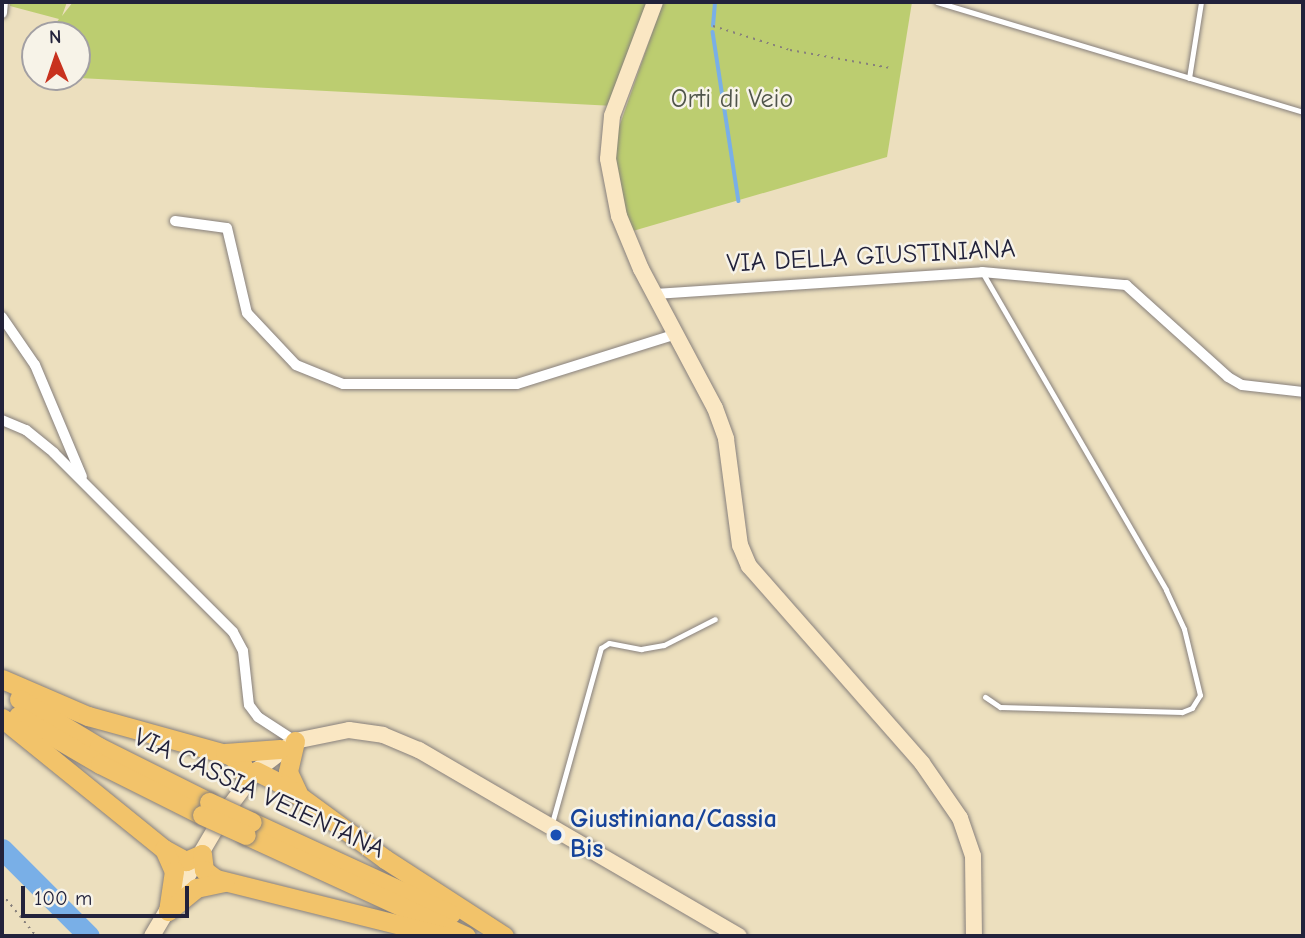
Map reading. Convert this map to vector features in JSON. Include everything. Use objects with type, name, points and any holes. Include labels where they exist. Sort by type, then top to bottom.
[{"type":"highway","points":[[2,679],[88,716],[223,753],[242,763],[251,777],[298,794],[386,859],[502,936]]},
{"type":"highway","name":"VIA CASSIA VEIENTANA","points":[[2,688],[206,808]]},
{"type":"highway","name":"VIA CASSIA VEIENTANA","points":[[2,706],[100,764],[249,828],[466,936]]},
{"type":"highway","points":[[2,718],[163,849],[186,861],[202,854],[206,873],[228,882],[445,936]]},
{"type":"highway","points":[[223,753],[288,745],[288,772],[298,794]]},
{"type":"highway","name":"VIA CASSIA VEIENTANA","points":[[249,828],[502,936]]},
{"type":"highway","points":[[163,849],[174,871],[168,911]]},
{"type":"highway","points":[[168,911],[196,888],[228,882]]},
{"type":"street","points":[[2,13],[3,2]]},
{"type":"street","points":[[655,2],[614,106],[608,159],[619,216],[726,439],[740,545],[749,566],[914,753],[960,818],[973,856],[974,936]]},
{"type":"street","points":[[174,221],[226,228],[247,313],[296,365],[342,384],[517,384],[677,334]]},
{"type":"street","name":"VIA DELLA GIUSTINIANA","points":[[655,294],[982,272],[1126,285],[1228,377],[1242,385],[1303,392]]},
{"type":"street","points":[[2,317],[35,365],[92,495]]},
{"type":"street","points":[[2,420],[43,443],[92,495],[233,632],[243,651],[249,705],[288,745]]},
{"type":"street","points":[[152,936],[251,777],[288,745],[349,730],[388,737],[426,753],[739,936]]},
{"type":"lane","points":[[937,2],[1303,112]]},
{"type":"lane","points":[[1189,78],[1201,2]]},
{"type":"lane","points":[[982,272],[1166,590],[1184,629],[1200,695],[1192,708],[1182,712],[1000,707],[985,697]]},
{"type":"lane","points":[[551,826],[601,648],[609,643],[642,649],[664,645],[715,619]]},
{"type":"path","points":[[713,26],[790,50],[890,68]]},
{"type":"path","points":[[2,894],[36,936]]},
{"type":"green space","name":"Orti di Veio","points":[[10,2],[67,2],[62,16],[73,2],[649,2],[614,106],[91,79],[91,21],[58,21],[59,19],[10,6]]},
{"type":"green space","name":"Orti di Veio","points":[[663,2],[912,2],[887,157],[626,233],[615,180],[617,133]]},
{"type":"waterway","points":[[713,26],[715,2]]},
{"type":"waterway","points":[[713,32],[739,201]]},
{"type":"waterway","points":[[2,849],[89,936]]},
{"type":"place","name":"Giustiniana/Cassia Bis","points":[[556,835]]}]
